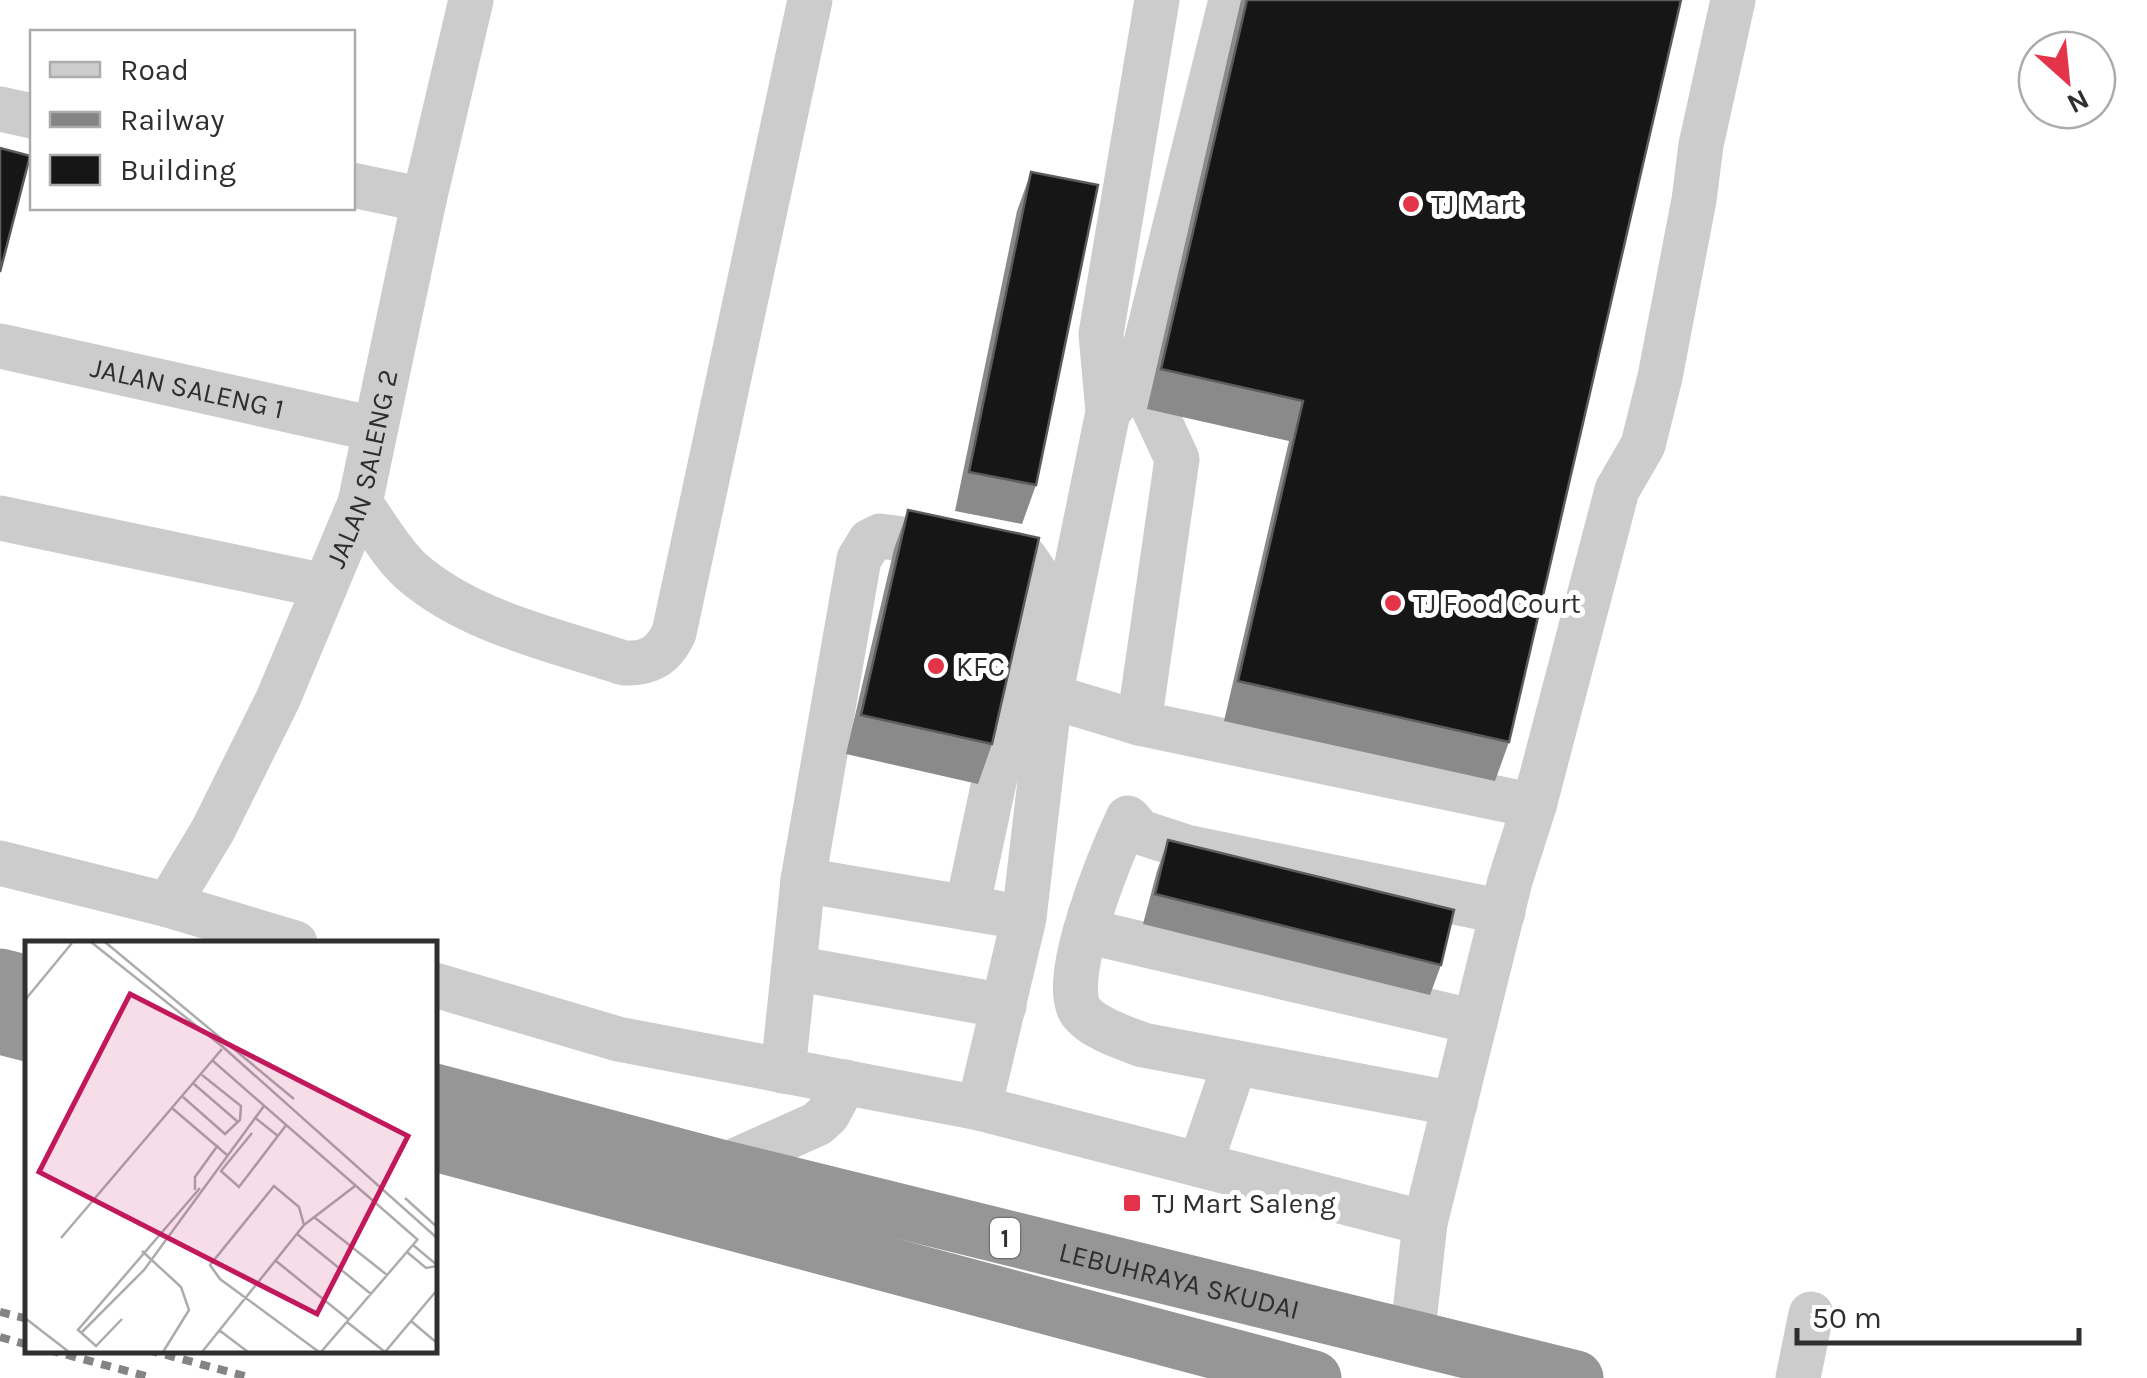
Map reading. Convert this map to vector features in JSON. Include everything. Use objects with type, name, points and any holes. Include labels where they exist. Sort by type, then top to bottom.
[{"type":"highway","points":[[0,976],[25,982]]},
{"type":"highway","points":[[0,1027],[25,1033]]},
{"type":"highway","name":"LEBUHRAYA SKUDAI","points":[[438,1092],[721,1167],[1576,1378]]},
{"type":"highway","name":"LEBUHRAYA SKUDAI","points":[[438,1145],[1314,1378]]},
{"type":"street","name":"JALAN SALENG 2","points":[[168,906],[213,830],[278,699],[360,503],[424,200],[472,0]]},
{"type":"street","points":[[360,503],[409,570],[451,599],[510,625],[624,663],[640,664],[668,648],[810,0]]},
{"type":"street","points":[[980,1108],[1024,918],[1050,696],[1108,412],[1101,334],[1157,0]]},
{"type":"street","points":[[1108,412],[1138,374],[1232,0]]},
{"type":"street","points":[[1412,1339],[1425,1223],[1503,912],[1617,490],[1643,445],[1656,394],[1701,145],[1733,0]]},
{"type":"street","points":[[0,108],[30,116]]},
{"type":"street","points":[[355,186],[424,200]]},
{"type":"street","name":"JALAN SALENG 1","points":[[0,346],[374,429]]},
{"type":"street","points":[[1138,374],[1177,460],[1139,723]]},
{"type":"street","points":[[0,518],[325,586]]},
{"type":"street","points":[[782,1071],[803,880],[863,548],[870,540],[891,536],[1014,554],[1033,566],[1038,577],[968,908]]},
{"type":"street","points":[[1050,696],[1139,723],[1534,806]]},
{"type":"street","points":[[1455,1104],[1144,1045],[1117,1035],[1087,1017],[1074,994],[1086,932],[1108,860],[1128,818],[1140,832],[1186,847],[1503,912]]},
{"type":"street","points":[[0,864],[288,941]]},
{"type":"street","points":[[803,880],[1024,918]]},
{"type":"street","points":[[1086,932],[1475,1022]]},
{"type":"street","points":[[794,968],[1004,1006]]},
{"type":"street","points":[[438,985],[618,1039],[980,1108],[1425,1223]]},
{"type":"street","points":[[1200,1165],[1235,1062]]},
{"type":"street","points":[[721,1167],[817,1124],[828,1114],[845,1082]]},
{"type":"street","points":[[1798,1378],[1811,1314]]},
{"type":"building","name":"TJ Mart","points":[[1247,0],[1681,0],[1509,742],[1238,681],[1303,401],[1161,369]]},
{"type":"building","points":[[0,148],[30,156],[0,272]]},
{"type":"building","points":[[1031,172],[1098,185],[1036,485],[969,472]]},
{"type":"building","name":"KFC","points":[[908,510],[1039,538],[992,744],[861,715]]},
{"type":"building","points":[[1168,840],[1454,910],[1441,965],[1155,894]]},
{"type":"railway","points":[[0,1312],[25,1318]]},
{"type":"railway","points":[[0,1337],[25,1344]]},
{"type":"railway","points":[[60,1353],[153,1378]]},
{"type":"railway","points":[[159,1353],[252,1378]]},
{"type":"place","name":"TJ Mart","points":[[1411,204]]},
{"type":"place","name":"TJ Food Court","points":[[1393,603]]},
{"type":"place","name":"KFC","points":[[936,666]]},
{"type":"place","name":"TJ Mart Saleng","points":[[1132,1203]]}]
